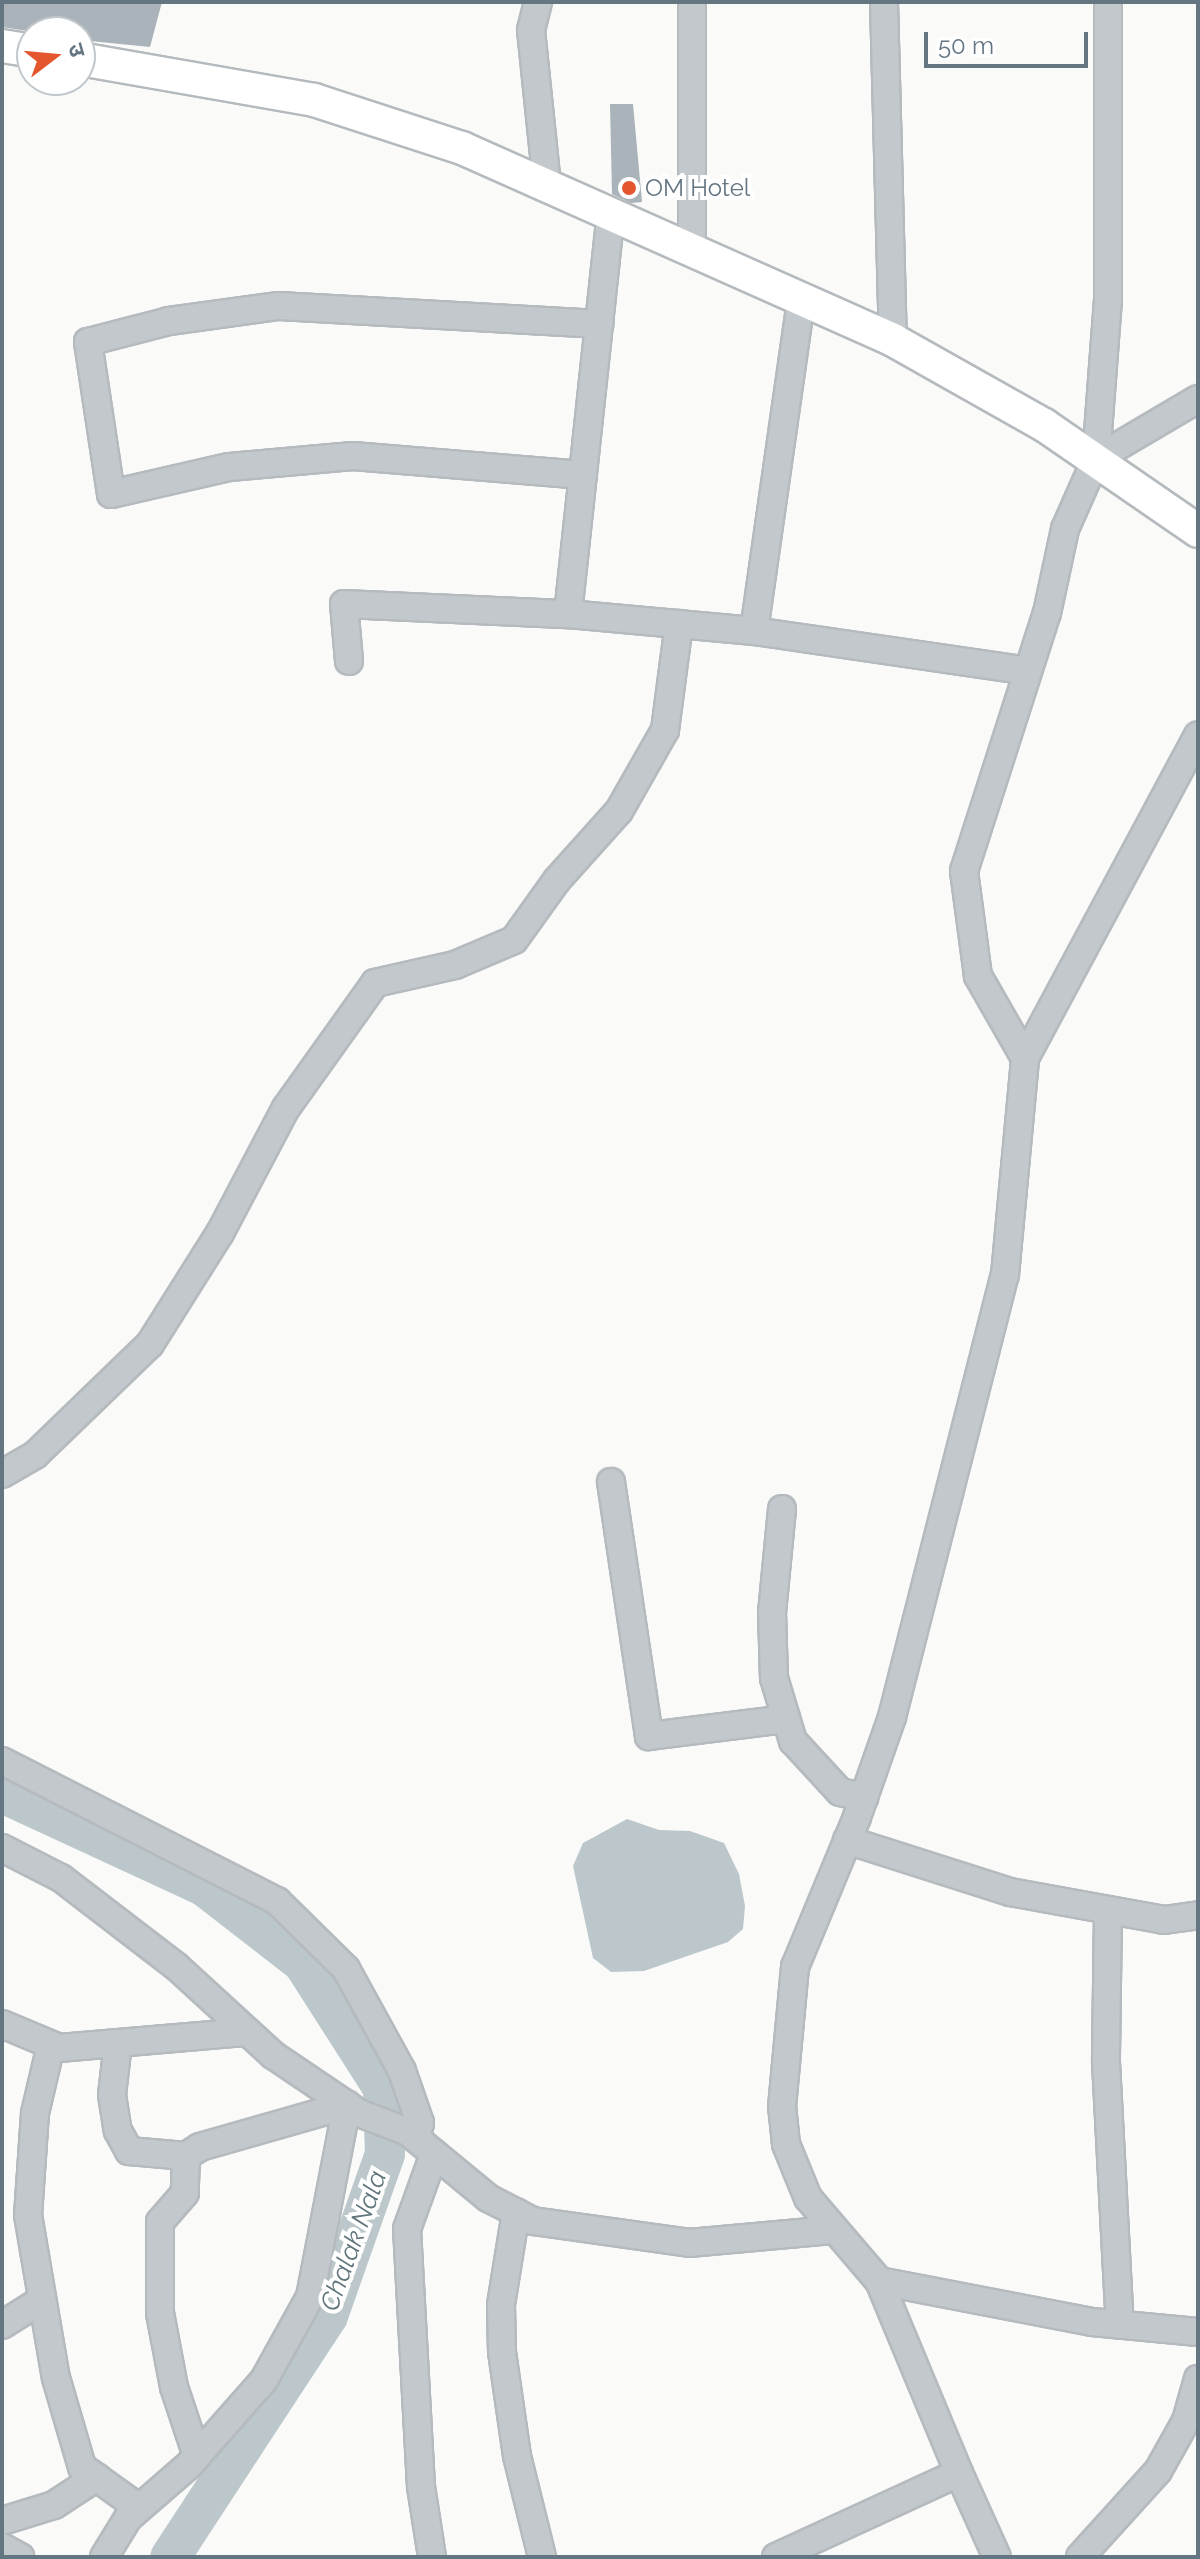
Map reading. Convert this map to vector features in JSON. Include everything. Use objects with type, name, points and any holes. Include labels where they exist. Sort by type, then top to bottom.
[{"type":"main road","points":[[96,62],[314,100],[462,148],[893,340],[1044,425],[1198,531]]},
{"type":"street","points":[[538,2],[531,30],[547,186]]},
{"type":"street","points":[[692,2],[692,251]]},
{"type":"street","points":[[884,2],[893,340]]},
{"type":"street","points":[[1025,1058],[978,976],[964,871],[1047,613],[1065,529],[1096,459],[1108,300],[1108,2]]},
{"type":"street","points":[[568,614],[611,214]]},
{"type":"street","points":[[754,631],[801,299]]},
{"type":"street","points":[[583,475],[353,456],[229,467],[111,494],[88,342],[169,321],[279,306],[599,324]]},
{"type":"street","points":[[1096,459],[1198,399]]},
{"type":"street","points":[[349,661],[344,604],[568,614],[754,631],[1028,671]]},
{"type":"street","points":[[2,1474],[35,1455],[150,1344],[220,1233],[286,1108],[375,983],[455,965],[514,940],[557,880],[619,811],[665,730],[679,624]]},
{"type":"street","points":[[997,2557],[879,2281],[832,2230],[808,2198],[786,2144],[782,2107],[795,1967],[864,1797],[892,1717],[1005,1275],[1025,1058],[1198,735]]},
{"type":"street","points":[[611,1482],[649,1736],[786,1719]]},
{"type":"street","points":[[782,1509],[772,1612],[774,1678],[793,1741],[840,1792],[864,1797]]},
{"type":"street","points":[[2,1761],[277,1901],[346,1969],[402,2071],[420,2123],[407,2229],[421,2487],[432,2557]]},
{"type":"street","points":[[847,1840],[1010,1892],[1164,1920],[1198,1915]]},
{"type":"street","points":[[2,1848],[61,1878],[177,1967],[273,2055],[353,2109],[419,2142],[488,2198],[533,2221],[689,2243],[832,2230]]},
{"type":"street","points":[[1108,1912],[1106,2062],[1120,2325]]},
{"type":"street","points":[[2,2024],[59,2048],[247,2032]]},
{"type":"street","points":[[118,2043],[112,2095],[118,2131],[129,2151],[186,2156],[200,2147],[353,2109]]},
{"type":"street","points":[[51,2045],[35,2113],[28,2215],[56,2378],[82,2467],[139,2508]]},
{"type":"street","points":[[104,2557],[128,2518],[197,2456],[264,2380],[310,2297],[353,2109]]},
{"type":"street","points":[[186,2156],[185,2193],[160,2222],[160,2313],[174,2387],[197,2456]]},
{"type":"street","points":[[516,2212],[501,2305],[502,2352],[517,2456],[542,2557]]},
{"type":"street","points":[[879,2281],[1120,2325],[1198,2332]]},
{"type":"street","points":[[2,2325],[42,2300]]},
{"type":"street","points":[[1080,2557],[1158,2471],[1186,2421],[1198,2379]]},
{"type":"street","points":[[776,2557],[959,2473]]},
{"type":"street","points":[[2,2521],[54,2505],[97,2477]]},
{"type":"street","points":[[2,2547],[20,2557]]},
{"type":"shaded area","points":[[627,1819],[659,1830],[690,1831],[724,1843],[739,1874],[745,1906],[743,1929],[728,1942],[644,1971],[611,1972],[593,1958],[573,1866],[583,1843]]},
{"type":"building","points":[[2,2],[162,2],[150,47],[96,42],[96,16],[16,16],[16,29],[2,27]]},
{"type":"building","name":"OM Hotel","points":[[610,104],[633,104],[642,202],[631,203],[612,194]]},
{"type":"waterway","name":"Chalak Nala","points":[[2,1793],[205,1887],[303,1963],[383,2088],[385,2154],[328,2316],[170,2557]]},
{"type":"place","name":"OM Hotel","points":[[629,188]]}]
